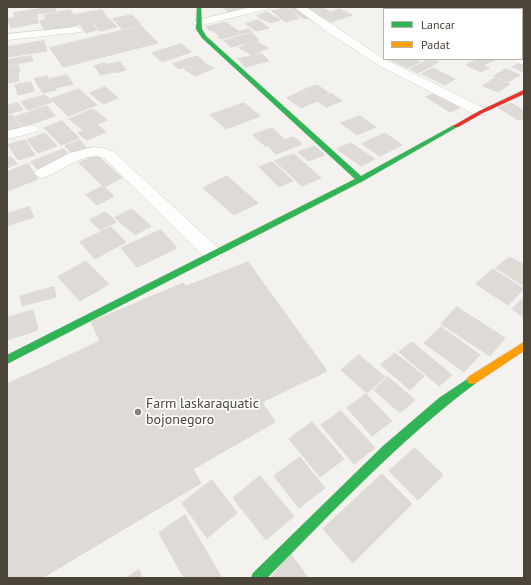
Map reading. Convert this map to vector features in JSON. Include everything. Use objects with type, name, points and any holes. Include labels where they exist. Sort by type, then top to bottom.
[{"type":"street","points":[[199,7],[198,23],[199,29],[204,37],[360,179]]},
{"type":"street","points":[[198,23],[264,7]]},
{"type":"street","points":[[299,7],[330,29],[384,63],[481,112]]},
{"type":"street","points":[[7,37],[77,30]]},
{"type":"street","points":[[7,360],[360,179],[481,112],[524,92]]},
{"type":"street","points":[[7,135],[30,129]]},
{"type":"street","points":[[42,173],[86,153],[97,151],[106,153],[213,254]]},
{"type":"street","points":[[258,578],[404,433],[447,397],[485,370],[524,346]]},
{"type":"building","points":[[54,7],[56,11],[15,17],[14,13]]},
{"type":"building","points":[[223,7],[247,7],[249,8],[230,13]]},
{"type":"building","points":[[296,7],[313,17],[305,19],[288,10]]},
{"type":"building","points":[[302,7],[321,7],[329,11],[318,15]]},
{"type":"building","points":[[286,8],[293,14],[279,17],[272,11]]},
{"type":"building","points":[[340,9],[352,15],[331,22],[319,16]]},
{"type":"building","points":[[70,10],[73,14],[46,19],[44,15]]},
{"type":"building","points":[[102,10],[108,19],[45,31],[40,21]]},
{"type":"building","points":[[267,12],[280,20],[270,23],[257,16]]},
{"type":"building","points":[[293,14],[299,18],[286,22],[280,18]]},
{"type":"building","points":[[37,15],[38,17],[8,22],[7,19]]},
{"type":"building","points":[[132,15],[141,24],[122,29],[113,19]]},
{"type":"building","points":[[37,19],[38,23],[11,28],[9,23]]},
{"type":"building","points":[[109,19],[117,27],[100,31],[93,23]]},
{"type":"building","points":[[258,20],[269,28],[256,31],[246,24]]},
{"type":"building","points":[[226,22],[231,26],[210,31],[206,27]]},
{"type":"building","points":[[91,23],[97,30],[86,33],[81,25]]},
{"type":"building","points":[[141,26],[158,43],[63,67],[50,48]]},
{"type":"building","points":[[233,27],[238,31],[219,36],[214,31]]},
{"type":"building","points":[[248,29],[252,31],[221,39],[218,37]]},
{"type":"building","points":[[252,33],[259,40],[231,47],[224,41]]},
{"type":"building","points":[[44,41],[47,51],[7,57],[7,47]]},
{"type":"building","points":[[255,41],[268,48],[252,55],[239,48]]},
{"type":"building","points":[[181,44],[191,52],[162,62],[152,53]]},
{"type":"building","points":[[262,54],[269,61],[245,67],[238,59]]},
{"type":"building","points":[[31,56],[33,61],[7,65],[7,60]]},
{"type":"building","points":[[197,56],[203,61],[179,69],[173,64]]},
{"type":"building","points":[[416,60],[420,62],[407,68],[392,61]]},
{"type":"building","points":[[428,60],[439,62],[418,73],[410,69]]},
{"type":"building","points":[[476,60],[495,60],[484,65],[475,61]]},
{"type":"building","points":[[474,61],[489,68],[481,72],[466,65]]},
{"type":"building","points":[[120,62],[126,70],[115,73],[109,64]]},
{"type":"building","points":[[203,62],[214,68],[195,76],[184,69]]},
{"type":"building","points":[[106,63],[114,72],[101,75],[94,66]]},
{"type":"building","points":[[520,63],[524,65],[524,72],[512,67]]},
{"type":"building","points":[[18,65],[20,72],[7,74],[7,67]]},
{"type":"building","points":[[433,68],[455,79],[445,85],[422,74]]},
{"type":"building","points":[[506,69],[520,75],[508,82],[494,76]]},
{"type":"building","points":[[18,73],[19,81],[7,83],[7,75]]},
{"type":"building","points":[[67,75],[73,84],[56,88],[50,79]]},
{"type":"building","points":[[47,76],[56,90],[43,93],[34,79]]},
{"type":"building","points":[[495,78],[510,84],[498,92],[483,86]]},
{"type":"building","points":[[31,82],[34,91],[18,95],[15,85]]},
{"type":"building","points":[[317,85],[329,93],[315,99],[303,90]]},
{"type":"building","points":[[105,87],[118,98],[103,104],[90,93]]},
{"type":"building","points":[[79,89],[97,105],[68,116],[51,99]]},
{"type":"building","points":[[302,91],[317,101],[301,108],[287,98]]},
{"type":"building","points":[[439,92],[464,106],[450,112],[426,97]]},
{"type":"building","points":[[332,94],[342,101],[326,107],[316,100]]},
{"type":"building","points":[[45,95],[52,102],[28,110],[21,102]]},
{"type":"building","points":[[18,103],[23,110],[7,114],[7,106]]},
{"type":"building","points":[[244,103],[260,116],[226,129],[210,115]]},
{"type":"building","points":[[511,103],[524,111],[524,118],[518,120],[499,108]]},
{"type":"building","points":[[47,106],[55,116],[23,127],[15,117]]},
{"type":"building","points":[[93,109],[107,120],[83,130],[69,119]]},
{"type":"building","points":[[12,115],[21,127],[7,131],[7,116]]},
{"type":"building","points":[[360,116],[376,127],[357,135],[341,123]]},
{"type":"building","points":[[62,121],[79,138],[61,145],[44,128]]},
{"type":"building","points":[[98,125],[106,132],[87,140],[78,133]]},
{"type":"building","points":[[272,128],[284,139],[265,146],[253,135]]},
{"type":"building","points":[[45,133],[57,146],[38,153],[27,140]]},
{"type":"building","points":[[385,133],[402,145],[380,156],[362,144]]},
{"type":"building","points":[[294,137],[302,144],[276,154],[268,146]]},
{"type":"building","points":[[25,140],[35,155],[18,160],[8,145]]},
{"type":"building","points":[[80,140],[88,150],[74,155],[65,146]]},
{"type":"building","points":[[351,143],[375,159],[361,166],[337,149]]},
{"type":"building","points":[[315,146],[325,155],[308,161],[298,152]]},
{"type":"building","points":[[64,149],[71,158],[39,171],[31,162]]},
{"type":"building","points":[[294,154],[321,178],[302,186],[275,161]]},
{"type":"building","points":[[97,155],[122,178],[104,187],[79,163]]},
{"type":"building","points":[[11,157],[17,164],[7,168],[7,158]]},
{"type":"building","points":[[273,162],[293,181],[279,187],[259,167]]},
{"type":"building","points":[[28,164],[38,179],[7,191],[7,172]]},
{"type":"building","points":[[227,176],[258,203],[234,215],[203,188]]},
{"type":"building","points":[[103,186],[114,196],[97,205],[86,195]]},
{"type":"building","points":[[29,207],[34,217],[7,226],[7,214]]},
{"type":"building","points":[[132,209],[151,226],[135,235],[115,218]]},
{"type":"building","points":[[106,212],[116,222],[100,230],[90,220]]},
{"type":"building","points":[[111,227],[126,242],[95,259],[80,242]]},
{"type":"building","points":[[161,230],[177,248],[137,267],[121,248]]},
{"type":"building","points":[[510,257],[524,265],[524,286],[496,268]]},
{"type":"building","points":[[86,261],[109,284],[80,301],[58,277]]},
{"type":"building","name":"Farm laskaraquatic bojonegoro","points":[[248,262],[327,371],[262,402],[275,422],[193,469],[201,483],[42,578],[7,578],[7,384],[100,341],[91,322],[183,283],[186,286]]},
{"type":"building","points":[[493,269],[524,289],[508,305],[476,284]]},
{"type":"building","points":[[54,287],[56,297],[22,306],[20,296]]},
{"type":"building","points":[[524,298],[524,317],[512,309]]},
{"type":"building","points":[[457,307],[505,338],[490,356],[441,324]]},
{"type":"building","points":[[33,310],[38,330],[7,340],[7,318]]},
{"type":"building","points":[[441,327],[480,355],[464,372],[424,343]]},
{"type":"building","points":[[412,342],[452,375],[439,386],[399,352]]},
{"type":"building","points":[[395,353],[424,376],[410,390],[381,365]]},
{"type":"building","points":[[359,355],[385,377],[367,393],[341,370]]},
{"type":"building","points":[[388,377],[415,400],[400,413],[374,390]]},
{"type":"building","points":[[366,394],[392,421],[372,436],[347,408]]},
{"type":"building","points":[[341,411],[375,448],[354,464],[321,425]]},
{"type":"building","points":[[312,422],[344,459],[320,477],[289,439]]},
{"type":"building","points":[[415,448],[443,475],[418,500],[389,471]]},
{"type":"building","points":[[300,457],[325,488],[299,508],[274,476]]},
{"type":"building","points":[[382,474],[412,504],[353,563],[323,529]]},
{"type":"building","points":[[260,476],[294,516],[266,540],[233,498]]},
{"type":"building","points":[[212,480],[237,513],[207,538],[182,503]]},
{"type":"building","points":[[185,515],[222,578],[184,578],[159,533]]},
{"type":"building","points":[[290,553],[308,578],[271,578]]},
{"type":"building","points":[[139,570],[142,578],[126,578]]},
{"type":"traffic: fast","points":[[199,7],[199,29],[204,37],[360,179]]},
{"type":"traffic: fast","points":[[7,360],[360,179],[456,126]]},
{"type":"traffic: fast","points":[[258,578],[387,449],[442,402],[472,380]]},
{"type":"traffic: slow","points":[[472,380],[524,346]]},
{"type":"traffic: jam","points":[[456,126],[481,112],[524,92]]},
{"type":"place","name":"Farm laskaraquatic bojonegoro","points":[[138,412]]}]
